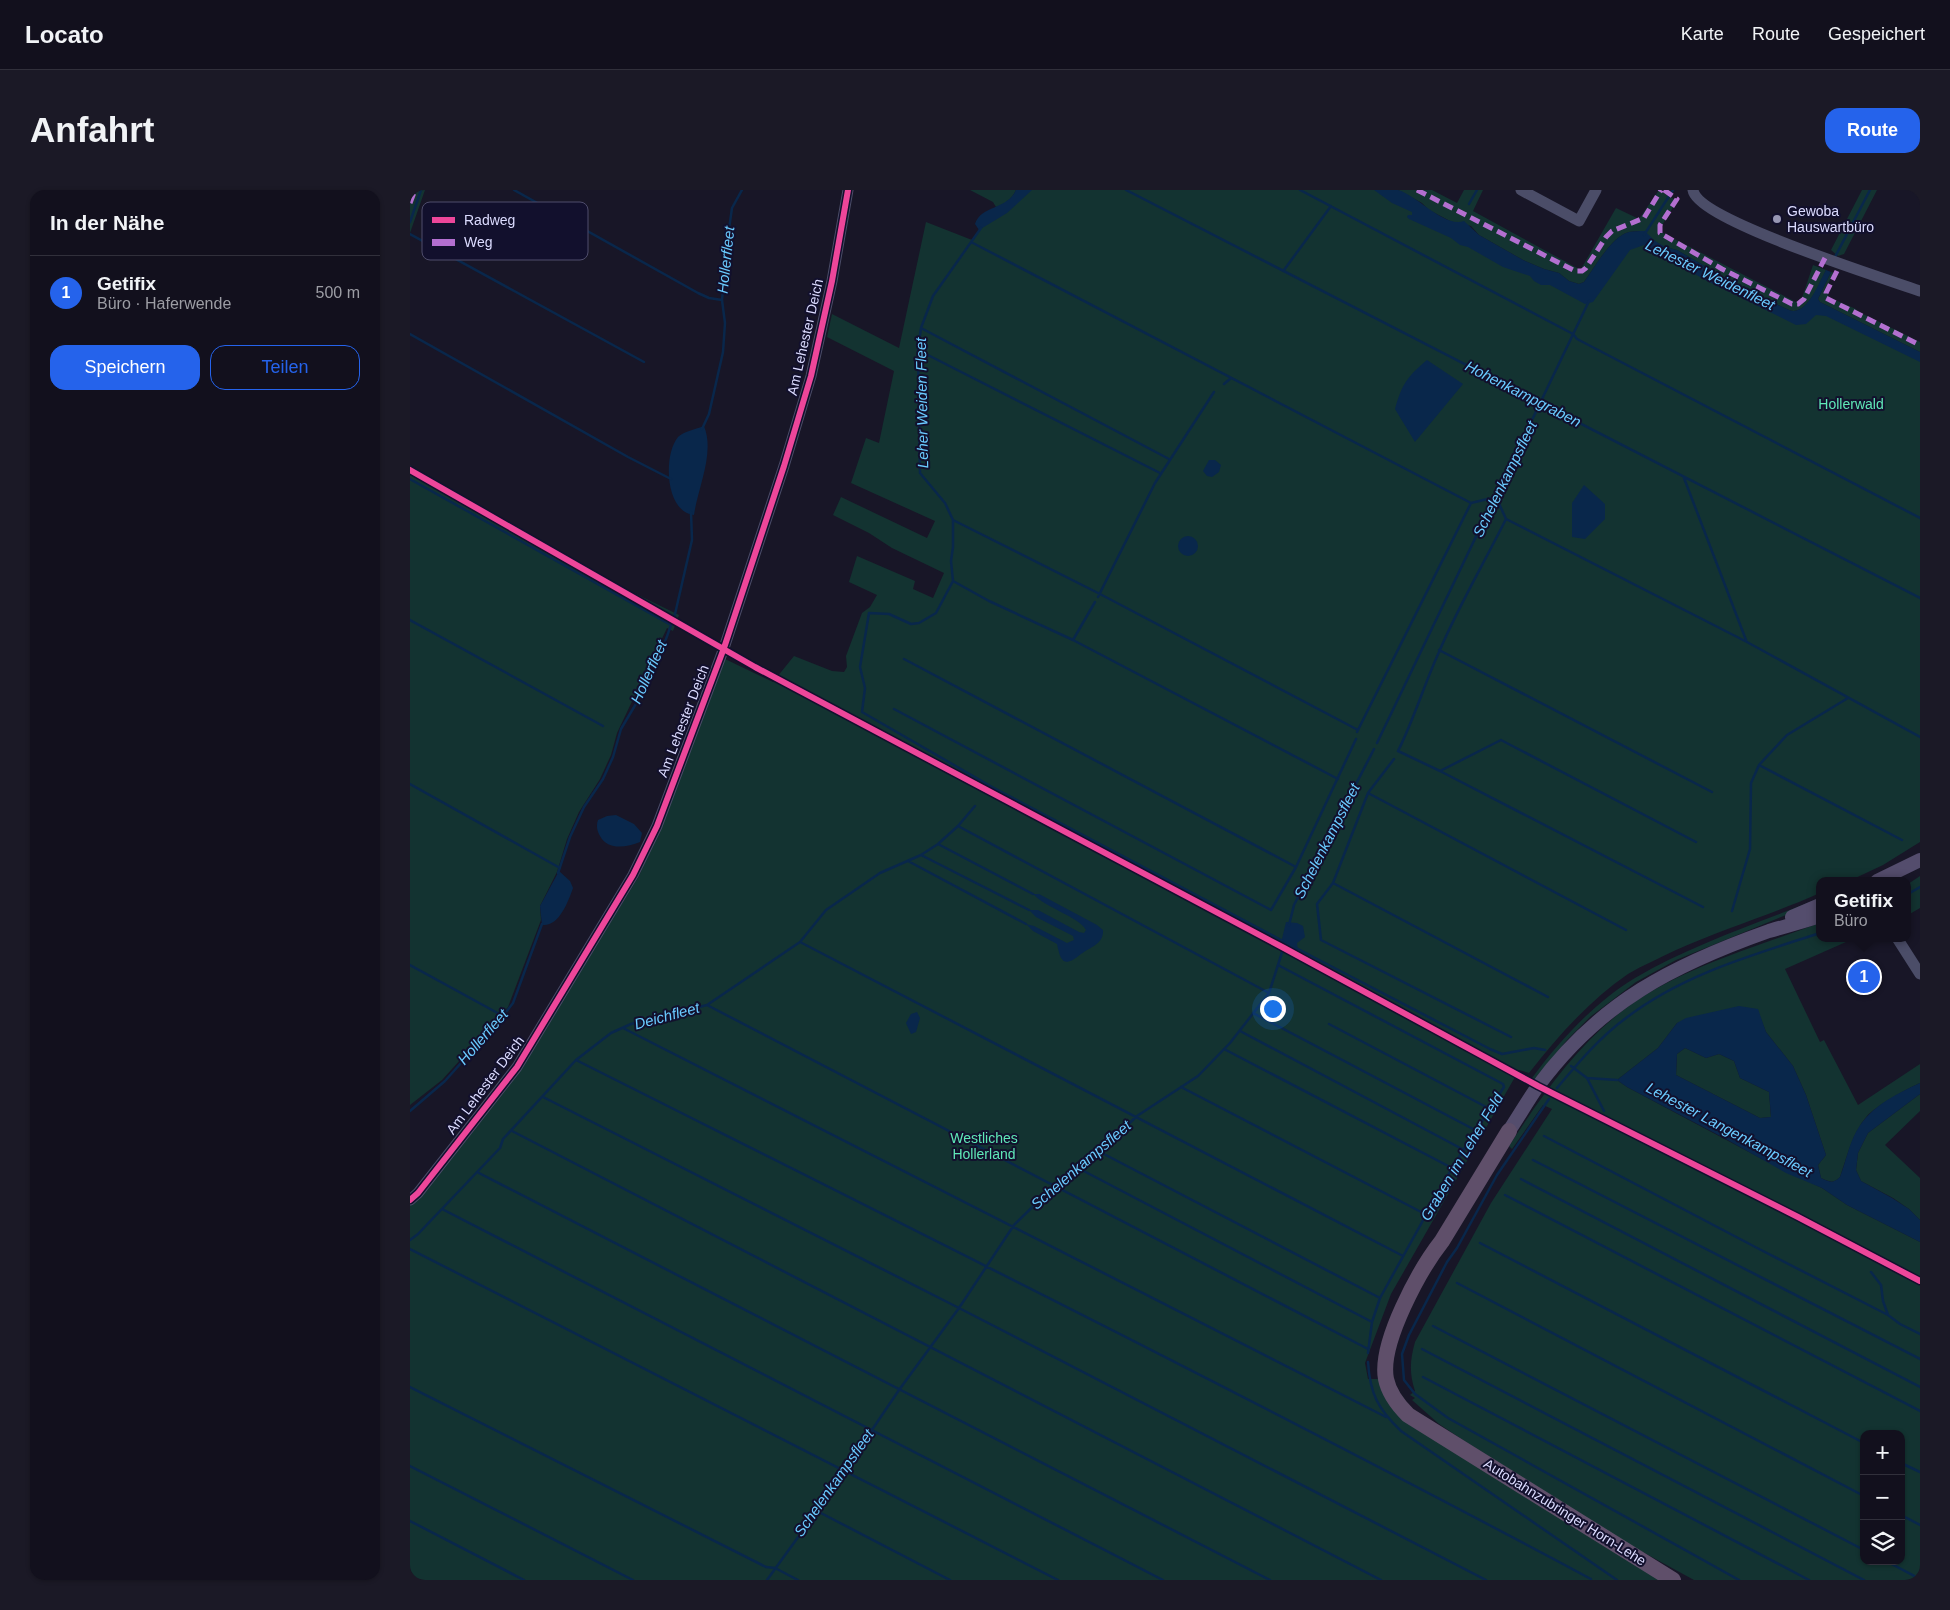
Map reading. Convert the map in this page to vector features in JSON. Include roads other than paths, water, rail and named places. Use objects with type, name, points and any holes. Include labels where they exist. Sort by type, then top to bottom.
[{"type":"highway","name":"Autobahnzubringer Horn-Lehe","points":[[1509,1131],[1431,1256],[1404,1306],[1388,1346],[1385,1362],[1386,1379],[1390,1391],[1397,1404],[1414,1420],[1456,1444],[1673,1580]]},
{"type":"main road","points":[[1885,877],[1920,860]]},
{"type":"main road","points":[[1906,877],[1920,866]]},
{"type":"main road","name":"Autobahnzubringer Horn-Lehe","points":[[1770,931],[1794,916],[1816,907]]},
{"type":"main road","name":"Autobahnzubringer Horn-Lehe","points":[[1509,1131],[1538,1086],[1557,1063],[1592,1026],[1624,999],[1658,978],[1685,965],[1770,931],[1800,924],[1816,918]]},
{"type":"street","name":"Am Lehester Deich","points":[[410,1200],[418,1193],[517,1068],[633,875],[657,826],[724,648],[784,466],[811,376],[832,281],[848,190]]},
{"type":"street","points":[[1521,190],[1579,221],[1596,190]]},
{"type":"street","points":[[1693,190],[1694,196],[1700,201],[1777,241],[1920,291]]},
{"type":"street","points":[[1900,942],[1920,974]]},
{"type":"water","points":[[1016,190],[1032,190],[1007,213],[979,230],[975,224],[978,218],[988,210],[1007,201]]},
{"type":"water","name":"Lehester Weidenfleet","points":[[1374,190],[1398,190],[1405,193],[1439,216],[1456,222],[1464,221],[1479,235],[1523,260],[1559,273],[1569,281],[1579,284],[1584,282],[1604,253],[1616,240],[1629,232],[1637,231],[1645,231],[1659,244],[1677,250],[1760,298],[1789,310],[1795,311],[1807,304],[1826,270],[1831,272],[1818,299],[1820,302],[1920,352],[1920,362],[1826,316],[1816,315],[1806,324],[1796,325],[1707,281],[1644,245],[1630,250],[1593,302],[1585,304],[1550,285],[1541,285],[1530,276],[1503,267],[1468,247],[1460,245],[1451,238],[1409,219],[1407,217],[1412,215],[1412,212],[1392,203]]},
{"type":"water","points":[[1427,360],[1463,384],[1415,442],[1395,409],[1406,382]]},
{"type":"water","points":[[704,426],[708,447],[707,459],[694,515],[684,512],[672,494],[669,469],[670,456],[673,445],[680,435]]},
{"type":"water","points":[[1209,460],[1215,460],[1221,465],[1219,472],[1212,477],[1207,476],[1203,471]]},
{"type":"water","points":[[1584,485],[1605,504],[1605,519],[1585,539],[1572,537],[1572,503]]},
{"type":"water","points":[[1188,536],[1195,539],[1198,546],[1195,553],[1188,556],[1181,553],[1178,546],[1181,539]]},
{"type":"water","points":[[616,815],[634,824],[642,833],[640,842],[613,846],[603,841],[598,830],[598,820]]},
{"type":"water","points":[[559,871],[570,881],[573,888],[558,918],[548,925],[542,925],[540,906]]},
{"type":"water","points":[[1033,894],[1039,894],[1097,925],[1103,930],[1103,935],[1099,942],[1071,961],[1064,961],[1060,956],[1057,944],[1033,931],[1026,924],[1034,926],[1067,943],[1074,940],[1073,936],[1036,917],[1029,910],[1038,910],[1079,932],[1084,933],[1086,930],[1077,921],[1046,904]]},
{"type":"water","points":[[1286,922],[1297,923],[1303,926],[1305,937],[1297,943],[1298,951],[1281,943]]},
{"type":"water","points":[[1739,1006],[1758,1009],[1766,1032],[1793,1066],[1806,1095],[1826,1155],[1818,1165],[1821,1178],[1829,1181],[1835,1181],[1840,1177],[1854,1136],[1866,1118],[1891,1098],[1920,1083],[1920,1094],[1868,1133],[1858,1153],[1856,1170],[1861,1181],[1909,1209],[1920,1220],[1920,1242],[1847,1205],[1822,1188],[1786,1173],[1617,1080],[1658,1048],[1677,1023],[1686,1018]],"holes":[[[1685,1048],[1706,1058],[1719,1054],[1734,1061],[1740,1078],[1769,1092],[1771,1117],[1760,1118],[1676,1075],[1677,1054]]]},
{"type":"water","points":[[917,1012],[920,1018],[916,1032],[911,1034],[906,1023],[911,1014]]},
{"type":"waterway","points":[[410,222],[421,190]]},
{"type":"waterway","points":[[514,190],[535,202]]},
{"type":"waterway","name":"Hollerfleet","points":[[702,429],[709,414],[723,352],[725,323],[722,300],[728,236],[732,208],[742,190]]},
{"type":"waterway","name":"Hohenkampgraben","points":[[1126,190],[1920,598]]},
{"type":"waterway","points":[[1300,190],[1573,334],[1577,339],[1920,518]]},
{"type":"waterway","points":[[1469,204],[1477,190]]},
{"type":"waterway","name":"Lehester Weidenfleet","points":[[1644,235],[1673,190]]},
{"type":"waterway","points":[[1835,257],[1870,190]]},
{"type":"waterway","points":[[1284,270],[1331,206]]},
{"type":"waterway","name":"Leher Weiden Fleet","points":[[981,228],[933,296],[921,328],[918,350],[920,473],[945,503],[953,520],[951,561],[953,581],[936,613],[919,623],[911,624],[889,614],[869,613],[860,667],[865,688],[862,712],[992,787],[1283,941]]},
{"type":"waterway","points":[[588,231],[698,293],[709,298],[722,300]]},
{"type":"waterway","points":[[410,234],[422,241]]},
{"type":"waterway","points":[[971,242],[1471,503],[1496,497],[1506,519],[1747,642],[1920,737]]},
{"type":"waterway","points":[[458,260],[644,362]]},
{"type":"waterway","name":"Schelenkampsfleet","points":[[1377,743],[1589,301]]},
{"type":"waterway","points":[[921,328],[1169,459]]},
{"type":"waterway","points":[[410,334],[628,457],[671,479]]},
{"type":"waterway","points":[[918,350],[1160,473]]},
{"type":"waterway","points":[[1224,384],[1231,378]]},
{"type":"waterway","points":[[1098,597],[1155,483],[1214,392]]},
{"type":"waterway","points":[[1684,478],[1746,640]]},
{"type":"waterway","points":[[410,479],[671,625]]},
{"type":"waterway","points":[[1357,732],[1471,503]]},
{"type":"waterway","name":"Hollerfleet","points":[[558,873],[570,837],[584,807],[603,779],[613,757],[621,729],[637,702],[649,671],[666,639],[675,614],[692,540],[691,512]]},
{"type":"waterway","points":[[1398,751],[1446,635],[1506,519]]},
{"type":"waterway","points":[[953,520],[1100,594],[1358,730]]},
{"type":"waterway","points":[[953,581],[989,601],[1073,640],[1338,779]]},
{"type":"waterway","points":[[1073,640],[1095,602]]},
{"type":"waterway","points":[[410,620],[603,726]]},
{"type":"waterway","points":[[1439,650],[1712,792]]},
{"type":"waterway","points":[[904,659],[1296,867]]},
{"type":"waterway","points":[[1732,911],[1750,849],[1751,783],[1759,765],[1787,735],[1848,698]]},
{"type":"waterway","points":[[894,709],[1271,910],[1296,867],[1356,739]]},
{"type":"waterway","points":[[1440,771],[1501,740],[1696,842]]},
{"type":"waterway","name":"Schelenkampsfleet","points":[[1289,925],[1294,905],[1374,749]]},
{"type":"waterway","points":[[1398,751],[1703,907]]},
{"type":"waterway","points":[[1394,759],[1368,793],[1333,883],[1317,904],[1321,940],[1511,1037]]},
{"type":"waterway","points":[[1759,765],[1902,840]]},
{"type":"waterway","points":[[410,784],[560,868]]},
{"type":"waterway","points":[[1368,793],[1626,930]]},
{"type":"waterway","name":"Deichfleet","points":[[410,1240],[418,1234],[500,1148],[503,1139],[576,1060],[611,1033],[631,1024],[707,1005],[800,942],[826,910],[880,873],[921,855],[938,844],[958,826],[975,806]]},
{"type":"waterway","points":[[958,826],[1269,993]]},
{"type":"waterway","points":[[938,844],[1033,894]]},
{"type":"waterway","points":[[921,855],[1029,910]]},
{"type":"waterway","points":[[908,861],[1026,924]]},
{"type":"waterway","points":[[1333,883],[1548,997]]},
{"type":"waterway","name":"Lehester Langenkampsfleet","points":[[1911,892],[1920,887]]},
{"type":"waterway","name":"Hollerfleet","points":[[410,1111],[445,1081],[513,1003],[542,924]]},
{"type":"waterway","name":"Lehester Langenkampsfleet","points":[[1557,1088],[1607,1033],[1626,1018],[1671,989],[1719,967],[1816,934]]},
{"type":"waterway","points":[[800,942],[1403,1256]]},
{"type":"waterway","name":"Schelenkampsfleet","points":[[767,1580],[817,1511],[899,1390],[959,1308],[1014,1225],[1055,1185],[1100,1151],[1137,1116],[1198,1076],[1230,1043],[1269,993],[1285,943]]},
{"type":"waterway","name":"Leher Weiden Fleet","points":[[1296,948],[1502,1054],[1534,1048],[1545,1050]]},
{"type":"waterway","points":[[410,965],[503,1016]]},
{"type":"waterway","name":"Graben im Leher Feld","points":[[1278,965],[1503,1084],[1504,1087],[1452,1168],[1380,1298],[1372,1322],[1368,1353]]},
{"type":"waterway","points":[[707,1005],[1368,1349]]},
{"type":"waterway","points":[[1253,1013],[1475,1130]]},
{"type":"waterway","points":[[1329,1024],[1490,1109]]},
{"type":"waterway","points":[[623,1028],[1386,1417]]},
{"type":"waterway","points":[[1240,1031],[1464,1150]]},
{"type":"waterway","points":[[1224,1049],[1452,1168]]},
{"type":"waterway","points":[[576,1060],[1212,1381],[1591,1579]]},
{"type":"waterway","name":"Lehester Langenkampsfleet","points":[[1571,1066],[1587,1078],[1617,1080]]},
{"type":"waterway","points":[[1587,1078],[1604,1111]]},
{"type":"waterway","points":[[1181,1087],[1425,1214]]},
{"type":"waterway","points":[[543,1097],[959,1308],[1486,1580]]},
{"type":"waterway","points":[[1549,1099],[1497,1175],[1457,1248],[1447,1262],[1409,1335],[1402,1354],[1404,1380],[1415,1394],[1448,1418],[1739,1580]]},
{"type":"waterway","points":[[512,1131],[1381,1580]]},
{"type":"waterway","points":[[1544,1136],[1888,1315]]},
{"type":"waterway","points":[[1100,1152],[1380,1298]]},
{"type":"waterway","points":[[1533,1160],[1920,1359]]},
{"type":"waterway","points":[[1078,1168],[1372,1322]]},
{"type":"waterway","points":[[477,1172],[1270,1580]]},
{"type":"waterway","points":[[1521,1179],[1920,1387]]},
{"type":"waterway","points":[[1505,1195],[1920,1411]]},
{"type":"waterway","points":[[442,1209],[1163,1580]]},
{"type":"waterway","points":[[1480,1243],[1860,1441]]},
{"type":"waterway","points":[[410,1249],[1058,1580]]},
{"type":"waterway","points":[[1871,1272],[1881,1285],[1883,1301],[1888,1315],[1900,1324],[1920,1334]]},
{"type":"waterway","points":[[1457,1283],[1860,1494]]},
{"type":"waterway","points":[[1433,1326],[1860,1548]]},
{"type":"waterway","points":[[1422,1349],[1864,1580]]},
{"type":"waterway","name":"Graben im Leher Feld","points":[[1368,1362],[1373,1392],[1386,1415],[1401,1431],[1617,1580]]},
{"type":"waterway","points":[[1423,1377],[1809,1580]]},
{"type":"waterway","points":[[410,1387],[766,1567],[775,1568],[798,1580]]},
{"type":"waterway","points":[[1905,1465],[1920,1472]]},
{"type":"waterway","points":[[410,1466],[633,1580]]},
{"type":"waterway","points":[[817,1511],[950,1580]]},
{"type":"waterway","points":[[1905,1517],[1920,1525]]},
{"type":"waterway","points":[[410,1521],[524,1580]]},
{"type":"waterway","points":[[1894,1565],[1920,1579]]},
{"type":"waterway","points":[[410,1577],[415,1580]]},
{"type":"place","name":"Gewoba Hauswartbüro","points":[[1777,219]]},
{"type":"place","name":"Getifix","points":[[1864,977]]},
{"type":"park label","name":"Hollerwald","points":[[1851,404]]},
{"type":"park label","name":"Westliches Hollerland","points":[[984,1146]]}]
